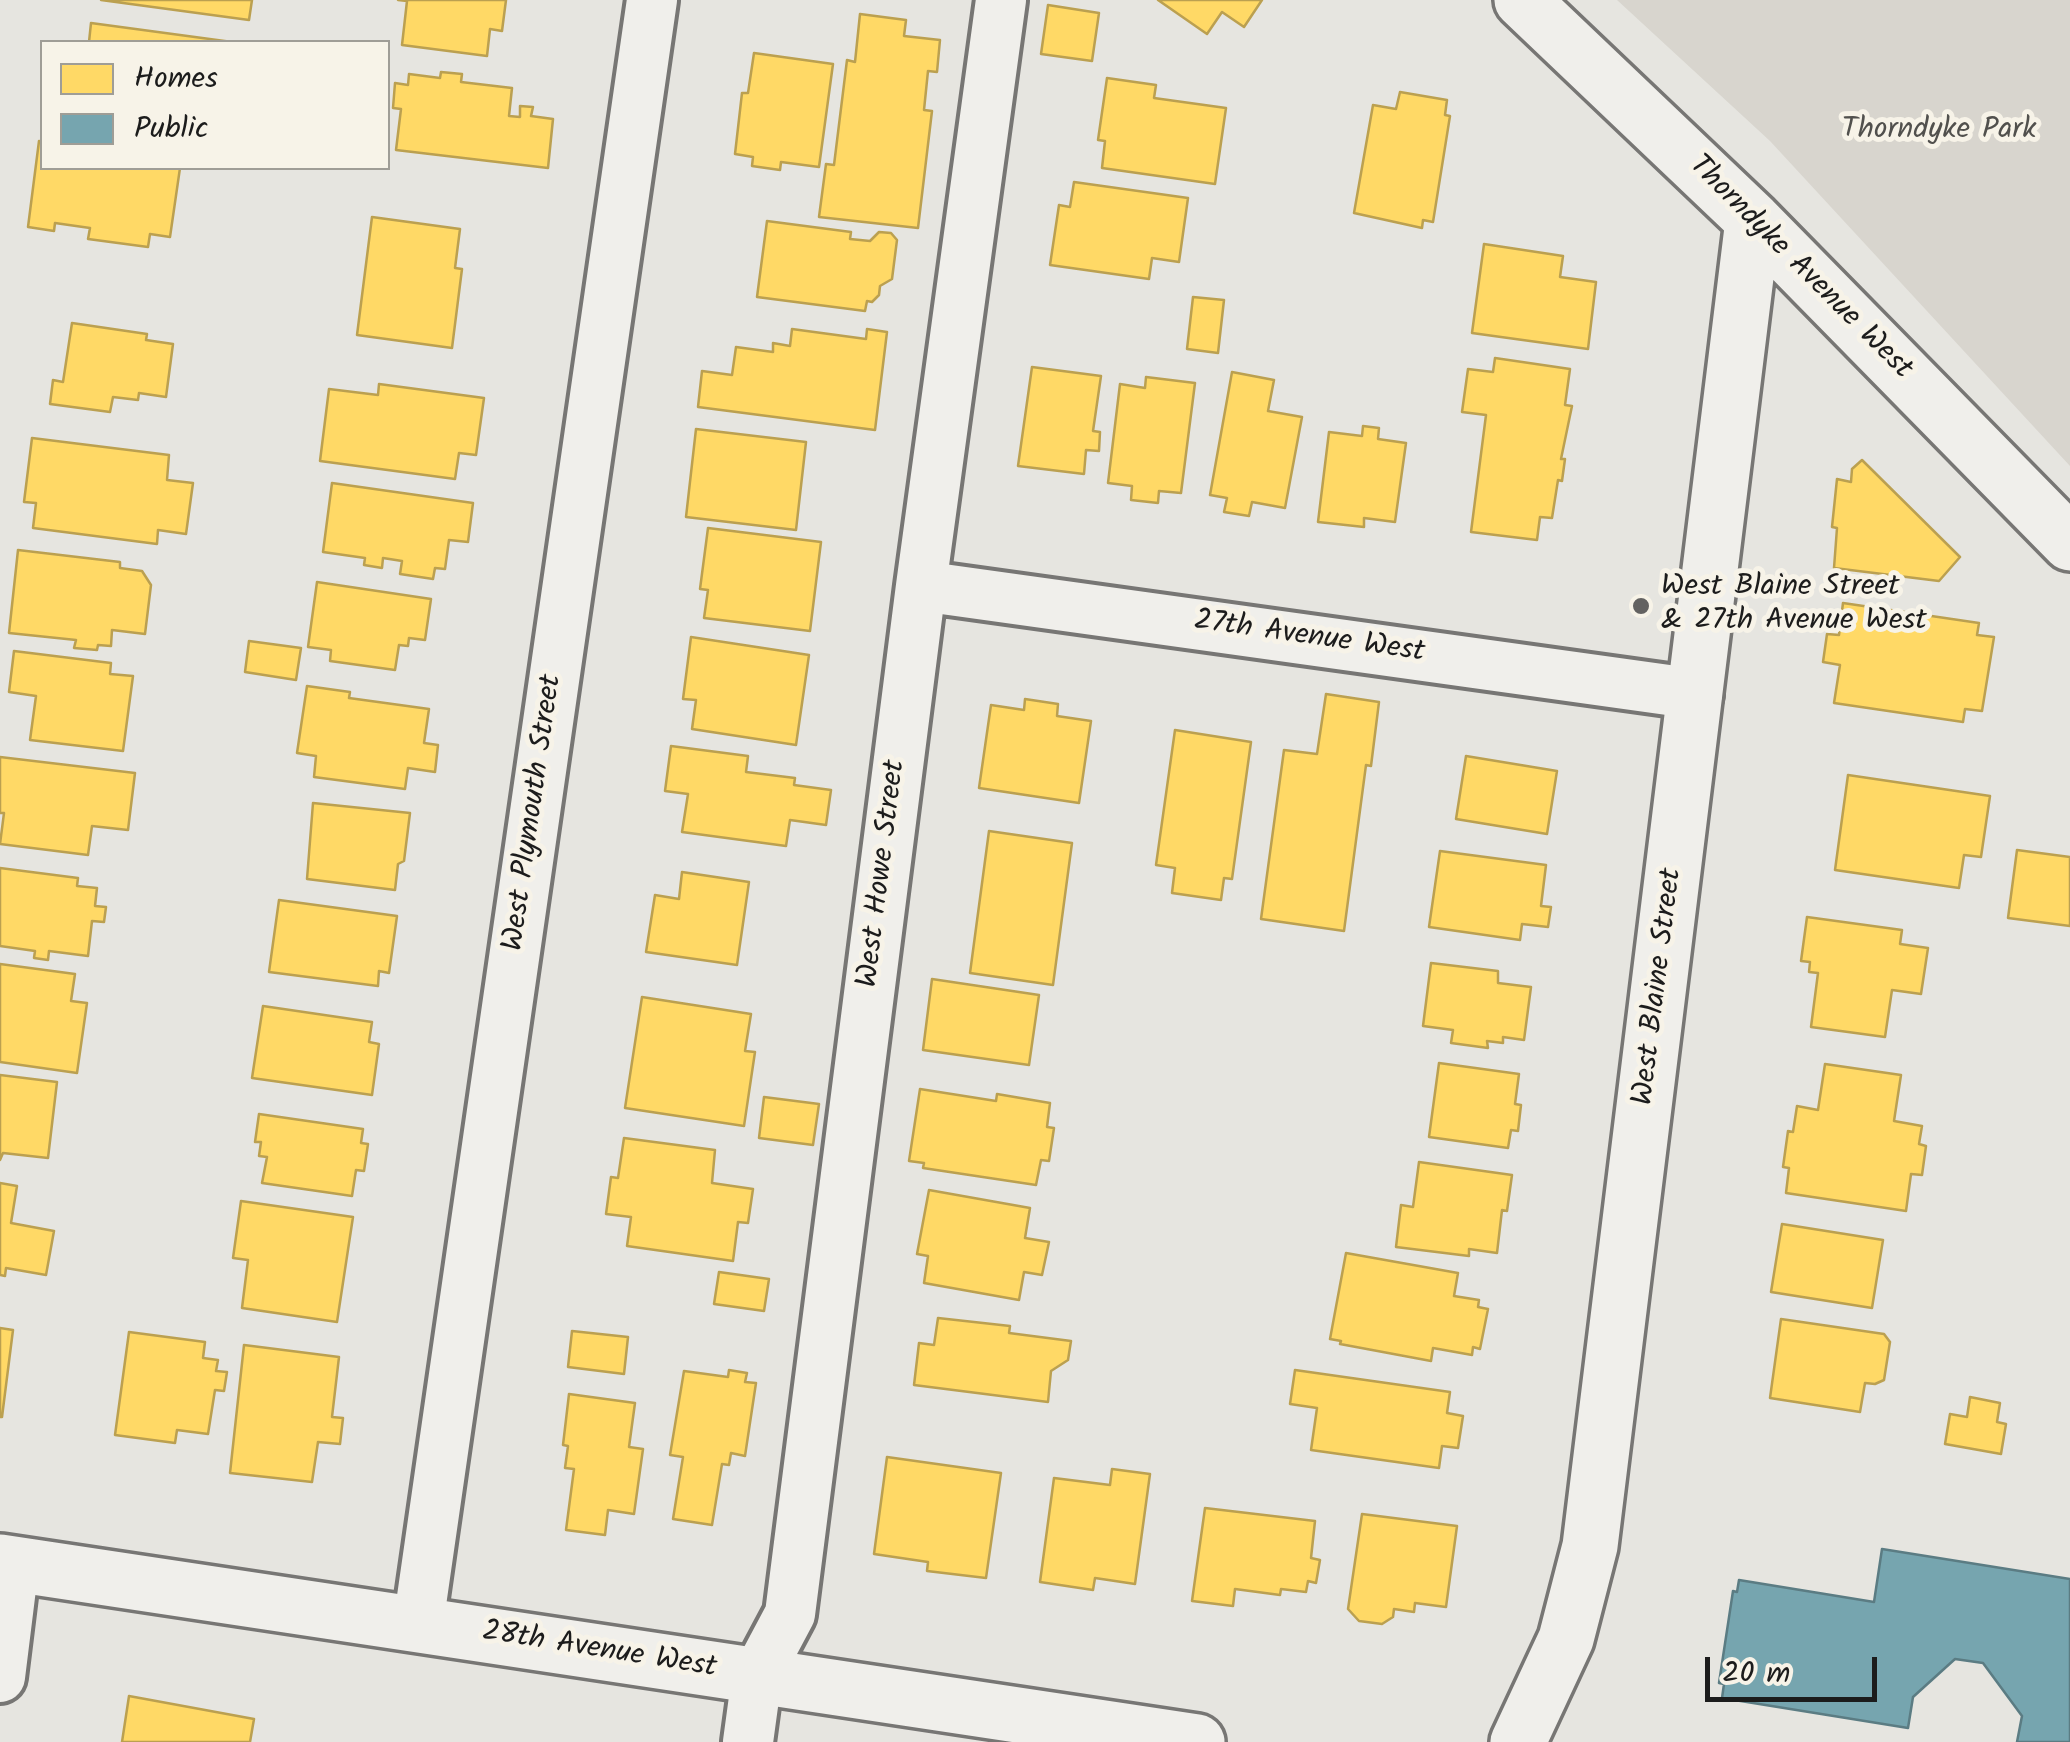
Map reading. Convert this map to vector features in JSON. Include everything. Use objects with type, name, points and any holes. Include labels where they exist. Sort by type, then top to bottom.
[{"type":"main road","name":"Thorndyke Avenue West","points":[[1522,0],[1753,220],[2070,543]]},
{"type":"main road","name":"West Blaine Street","points":[[1518,1742],[1566,1639],[1590,1546],[1698,694],[1753,220]]},
{"type":"main road","name":"28th Avenue West","points":[[7,1563],[1197,1742]]},
{"type":"street","name":"West Plymouth Street","points":[[418,1625],[652,0]]},
{"type":"street","name":"West Howe Street","points":[[748,1742],[757,1676],[790,1614],[921,586],[1001,0]]},
{"type":"street","name":"27th Avenue West","points":[[921,586],[1698,694]]},
{"type":"street","points":[[0,1677],[7,1563]]},
{"type":"green space","name":"Thorndyke Park","points":[[1617,0],[2070,0],[2070,466],[1770,141]]},
{"type":"building: Homes","points":[[101,0],[252,0],[249,20]]},
{"type":"building: Homes","points":[[398,0],[506,0],[502,31],[490,29],[487,56],[402,45],[407,1]]},
{"type":"building: Homes","points":[[1158,0],[1262,0],[1244,27],[1222,12],[1207,34]]},
{"type":"building: Homes","points":[[1048,5],[1099,13],[1092,61],[1041,54]]},
{"type":"building: Homes","points":[[860,14],[906,20],[904,36],[940,40],[937,72],[928,71],[924,110],[932,111],[918,228],[819,217],[826,164],[834,165],[847,60],[855,62]]},
{"type":"building: Homes","points":[[91,23],[217,40],[89,40]]},
{"type":"building: Homes","points":[[754,53],[833,64],[819,167],[781,162],[780,170],[752,166],[753,157],[735,154],[742,93],[748,93]]},
{"type":"building: Homes","points":[[441,72],[462,74],[461,82],[512,88],[509,116],[520,117],[520,106],[533,107],[531,116],[553,119],[548,168],[396,150],[401,109],[393,108],[395,83],[408,85],[409,74],[440,78]]},
{"type":"building: Homes","points":[[1107,78],[1156,85],[1154,98],[1226,108],[1215,184],[1102,168],[1105,141],[1098,140]]},
{"type":"building: Homes","points":[[1400,92],[1447,100],[1445,115],[1450,116],[1433,222],[1423,220],[1422,228],[1354,213],[1373,105],[1396,109]]},
{"type":"building: Homes","points":[[39,141],[40,170],[180,170],[170,237],[150,234],[148,247],[88,239],[90,228],[55,223],[54,231],[28,227]]},
{"type":"building: Homes","points":[[1074,182],[1188,198],[1179,262],[1152,258],[1149,279],[1050,265],[1059,205],[1070,207]]},
{"type":"building: Homes","points":[[372,217],[460,229],[455,268],[462,269],[452,348],[357,335]]},
{"type":"building: Homes","points":[[767,221],[851,232],[850,239],[870,241],[879,232],[891,233],[897,240],[892,279],[880,286],[879,295],[872,302],[867,301],[865,311],[757,297]]},
{"type":"building: Homes","points":[[1484,244],[1563,256],[1560,277],[1596,282],[1588,349],[1472,333]]},
{"type":"building: Homes","points":[[1193,297],[1224,300],[1218,353],[1187,349]]},
{"type":"building: Homes","points":[[72,323],[147,334],[146,340],[173,344],[166,397],[139,393],[138,400],[113,397],[110,412],[50,404],[53,380],[63,382]]},
{"type":"building: Homes","points":[[792,329],[866,339],[867,329],[887,332],[875,430],[698,407],[702,371],[732,375],[736,347],[773,352],[773,343],[790,346]]},
{"type":"building: Homes","points":[[1495,358],[1570,369],[1565,405],[1572,406],[1561,459],[1565,459],[1562,481],[1558,480],[1552,518],[1540,517],[1537,540],[1471,532],[1486,415],[1462,412],[1468,369],[1493,372]]},
{"type":"building: Homes","points":[[1032,367],[1101,376],[1093,431],[1100,432],[1099,451],[1086,450],[1084,474],[1018,466]]},
{"type":"building: Homes","points":[[1232,372],[1274,380],[1268,411],[1302,417],[1285,508],[1252,502],[1249,516],[1224,512],[1227,498],[1210,495]]},
{"type":"building: Homes","points":[[1146,377],[1195,383],[1181,493],[1159,491],[1158,503],[1131,500],[1132,486],[1108,483],[1120,384],[1145,388]]},
{"type":"building: Homes","points":[[379,384],[484,398],[476,455],[459,453],[455,479],[320,461],[329,389],[378,395]]},
{"type":"building: Homes","points":[[1363,426],[1379,428],[1378,439],[1406,443],[1395,522],[1364,518],[1364,527],[1318,522],[1329,432],[1362,436]]},
{"type":"building: Homes","points":[[696,429],[806,442],[796,530],[686,517]]},
{"type":"building: Homes","points":[[32,438],[169,455],[167,480],[193,483],[186,534],[158,530],[157,544],[33,528],[36,503],[24,502]]},
{"type":"building: Homes","points":[[1862,460],[1960,557],[1939,581],[1834,568],[1837,528],[1832,527],[1837,479],[1851,482],[1852,469]]},
{"type":"building: Homes","points":[[332,483],[473,503],[468,542],[449,540],[445,569],[435,568],[433,579],[400,574],[402,561],[383,558],[382,568],[364,565],[365,558],[323,552]]},
{"type":"building: Homes","points":[[708,528],[821,542],[810,631],[704,618],[708,590],[700,589]]},
{"type":"building: Homes","points":[[18,550],[120,562],[120,568],[142,571],[151,585],[145,634],[112,630],[111,646],[98,645],[97,650],[74,648],[76,640],[9,633]]},
{"type":"building: Homes","points":[[317,582],[431,599],[425,640],[409,638],[408,646],[399,645],[395,670],[330,661],[331,650],[308,647]]},
{"type":"building: Homes","points":[[1843,603],[1979,623],[1977,635],[1994,637],[1982,711],[1965,709],[1963,722],[1834,703],[1840,665],[1823,662],[1827,634],[1839,635]]},
{"type":"building: Homes","points":[[691,637],[809,655],[796,745],[692,729],[696,700],[683,699]]},
{"type":"building: Homes","points":[[249,641],[301,648],[296,680],[245,672]]},
{"type":"building: Homes","points":[[14,651],[111,663],[110,674],[133,676],[123,751],[30,740],[36,696],[9,692]]},
{"type":"building: Homes","points":[[307,686],[350,692],[349,698],[429,709],[424,743],[438,745],[435,772],[408,768],[405,789],[314,777],[316,756],[297,753]]},
{"type":"building: Homes","points":[[1326,694],[1379,702],[1371,766],[1366,765],[1344,931],[1261,919],[1284,750],[1317,754]]},
{"type":"building: Homes","points":[[1025,699],[1058,704],[1057,716],[1091,721],[1079,803],[979,788],[991,705],[1024,710]]},
{"type":"building: Homes","points":[[1175,730],[1251,742],[1232,879],[1224,878],[1221,900],[1172,893],[1175,868],[1156,865]]},
{"type":"building: Homes","points":[[671,746],[748,756],[746,772],[795,778],[794,785],[831,790],[826,825],[790,820],[786,846],[682,832],[688,794],[665,791]]},
{"type":"building: Homes","points":[[1466,756],[1557,771],[1547,834],[1456,819]]},
{"type":"building: Homes","points":[[0,757],[135,773],[128,830],[92,826],[88,855],[0,844],[4,813],[0,813]]},
{"type":"building: Homes","points":[[1848,775],[1990,796],[1981,857],[1964,855],[1959,888],[1835,870]]},
{"type":"building: Homes","points":[[313,803],[410,813],[404,861],[398,864],[395,890],[307,879]]},
{"type":"building: Homes","points":[[989,831],[1072,843],[1053,985],[970,973]]},
{"type":"building: Homes","points":[[2017,850],[2070,857],[2070,926],[2008,918]]},
{"type":"building: Homes","points":[[1440,851],[1546,865],[1541,906],[1551,907],[1548,927],[1522,924],[1520,940],[1429,927]]},
{"type":"building: Homes","points":[[0,868],[78,878],[77,886],[97,888],[95,906],[106,907],[104,922],[92,921],[88,956],[49,951],[48,960],[34,958],[35,951],[0,946]]},
{"type":"building: Homes","points":[[682,872],[749,882],[737,965],[646,952],[655,895],[679,899]]},
{"type":"building: Homes","points":[[279,900],[397,916],[389,973],[379,971],[378,986],[269,972]]},
{"type":"building: Homes","points":[[1807,917],[1902,930],[1900,944],[1928,948],[1921,994],[1892,990],[1885,1037],[1811,1027],[1818,973],[1809,972],[1810,962],[1801,961]]},
{"type":"building: Homes","points":[[1431,963],[1498,971],[1498,983],[1531,987],[1524,1040],[1503,1037],[1503,1043],[1487,1041],[1488,1048],[1451,1043],[1453,1030],[1423,1026]]},
{"type":"building: Homes","points":[[0,964],[75,974],[71,1001],[87,1003],[77,1073],[0,1062]]},
{"type":"building: Homes","points":[[932,979],[1039,995],[1029,1065],[923,1050]]},
{"type":"building: Homes","points":[[642,997],[751,1014],[745,1051],[755,1052],[744,1126],[625,1108]]},
{"type":"building: Homes","points":[[263,1006],[372,1022],[369,1042],[379,1044],[372,1095],[252,1078]]},
{"type":"building: Homes","points":[[1439,1063],[1519,1074],[1515,1104],[1521,1105],[1518,1131],[1511,1130],[1508,1148],[1429,1137]]},
{"type":"building: Homes","points":[[1825,1064],[1901,1075],[1894,1121],[1922,1126],[1919,1144],[1926,1146],[1922,1175],[1911,1174],[1906,1211],[1786,1193],[1789,1168],[1783,1167],[1788,1131],[1793,1132],[1797,1106],[1818,1110]]},
{"type":"building: Homes","points":[[0,1075],[57,1082],[48,1158],[3,1153],[0,1160]]},
{"type":"building: Homes","points":[[920,1089],[996,1101],[997,1094],[1050,1103],[1047,1127],[1054,1128],[1049,1161],[1041,1160],[1036,1185],[923,1168],[924,1163],[909,1161]]},
{"type":"building: Homes","points":[[764,1097],[819,1104],[813,1145],[759,1138]]},
{"type":"building: Homes","points":[[259,1114],[363,1129],[361,1143],[368,1144],[364,1171],[356,1170],[352,1196],[262,1183],[267,1157],[259,1156],[261,1142],[255,1142]]},
{"type":"building: Homes","points":[[624,1138],[715,1150],[712,1183],[753,1189],[748,1223],[738,1222],[733,1261],[627,1246],[631,1217],[606,1214],[611,1177],[618,1178]]},
{"type":"building: Homes","points":[[1419,1162],[1512,1175],[1507,1211],[1502,1210],[1497,1253],[1469,1249],[1469,1256],[1396,1247],[1401,1205],[1413,1207]]},
{"type":"building: Homes","points":[[0,1183],[17,1186],[11,1223],[54,1231],[46,1275],[6,1268],[5,1276],[0,1275]]},
{"type":"building: Homes","points":[[929,1190],[1030,1208],[1025,1238],[1049,1242],[1042,1275],[1024,1272],[1019,1300],[924,1283],[928,1256],[917,1254]]},
{"type":"building: Homes","points":[[241,1201],[353,1217],[337,1322],[242,1308],[248,1260],[233,1258]]},
{"type":"building: Homes","points":[[1782,1224],[1883,1240],[1872,1308],[1771,1292]]},
{"type":"building: Homes","points":[[1346,1253],[1458,1273],[1454,1296],[1479,1300],[1478,1307],[1488,1309],[1480,1349],[1473,1347],[1472,1355],[1433,1348],[1431,1361],[1330,1339]]},
{"type":"building: Homes","points":[[719,1272],[769,1279],[764,1311],[714,1304]]},
{"type":"building: Homes","points":[[938,1318],[1010,1326],[1009,1333],[1071,1341],[1068,1360],[1051,1371],[1048,1402],[914,1385],[919,1343],[934,1345]]},
{"type":"building: Homes","points":[[1781,1319],[1884,1334],[1890,1342],[1884,1380],[1865,1383],[1860,1412],[1770,1398]]},
{"type":"building: Homes","points":[[0,1328],[13,1330],[2,1417],[0,1417]]},
{"type":"building: Homes","points":[[572,1331],[628,1337],[624,1374],[568,1367]]},
{"type":"building: Homes","points":[[129,1332],[205,1342],[203,1358],[218,1360],[216,1371],[227,1372],[224,1391],[215,1390],[208,1434],[177,1430],[175,1443],[115,1435]]},
{"type":"building: Homes","points":[[244,1345],[339,1357],[332,1417],[343,1418],[340,1444],[318,1442],[312,1482],[230,1473]]},
{"type":"building: Homes","points":[[729,1370],[747,1373],[745,1382],[756,1383],[745,1456],[731,1453],[729,1465],[722,1464],[712,1525],[673,1519],[683,1457],[670,1455],[684,1371],[728,1377]]},
{"type":"building: Homes","points":[[1295,1370],[1450,1392],[1447,1413],[1463,1416],[1458,1448],[1442,1446],[1439,1468],[1311,1450],[1317,1408],[1290,1404]]},
{"type":"building: Homes","points":[[569,1394],[635,1403],[629,1447],[643,1449],[634,1514],[608,1510],[605,1535],[566,1530],[574,1469],[565,1468],[568,1446],[563,1445]]},
{"type":"building: Homes","points":[[1970,1397],[2000,1403],[1997,1422],[2006,1424],[2001,1454],[1945,1444],[1950,1414],[1967,1417]]},
{"type":"building: Homes","points":[[887,1457],[1001,1473],[986,1578],[927,1571],[928,1562],[874,1554]]},
{"type":"building: Homes","points":[[1112,1469],[1150,1474],[1135,1584],[1095,1578],[1093,1590],[1040,1582],[1054,1478],[1110,1485]]},
{"type":"building: Homes","points":[[1205,1508],[1315,1521],[1311,1558],[1320,1560],[1316,1583],[1308,1581],[1306,1592],[1281,1589],[1280,1595],[1235,1589],[1233,1606],[1192,1601]]},
{"type":"building: Homes","points":[[1362,1514],[1457,1526],[1446,1607],[1415,1603],[1414,1612],[1394,1609],[1393,1617],[1382,1624],[1359,1621],[1348,1609]]},
{"type":"building: Homes","points":[[129,1696],[254,1719],[250,1742],[122,1742]]},
{"type":"building: Public","points":[[1882,1549],[2070,1579],[2070,1742],[2017,1742],[2022,1716],[1983,1663],[1955,1659],[1913,1697],[1908,1728],[1722,1698],[1724,1684],[1719,1683],[1733,1591],[1737,1592],[1739,1580],[1874,1602]]},
{"type":"place","name":"West Blaine Street & 27th Avenue West","points":[[1641,606]]}]
